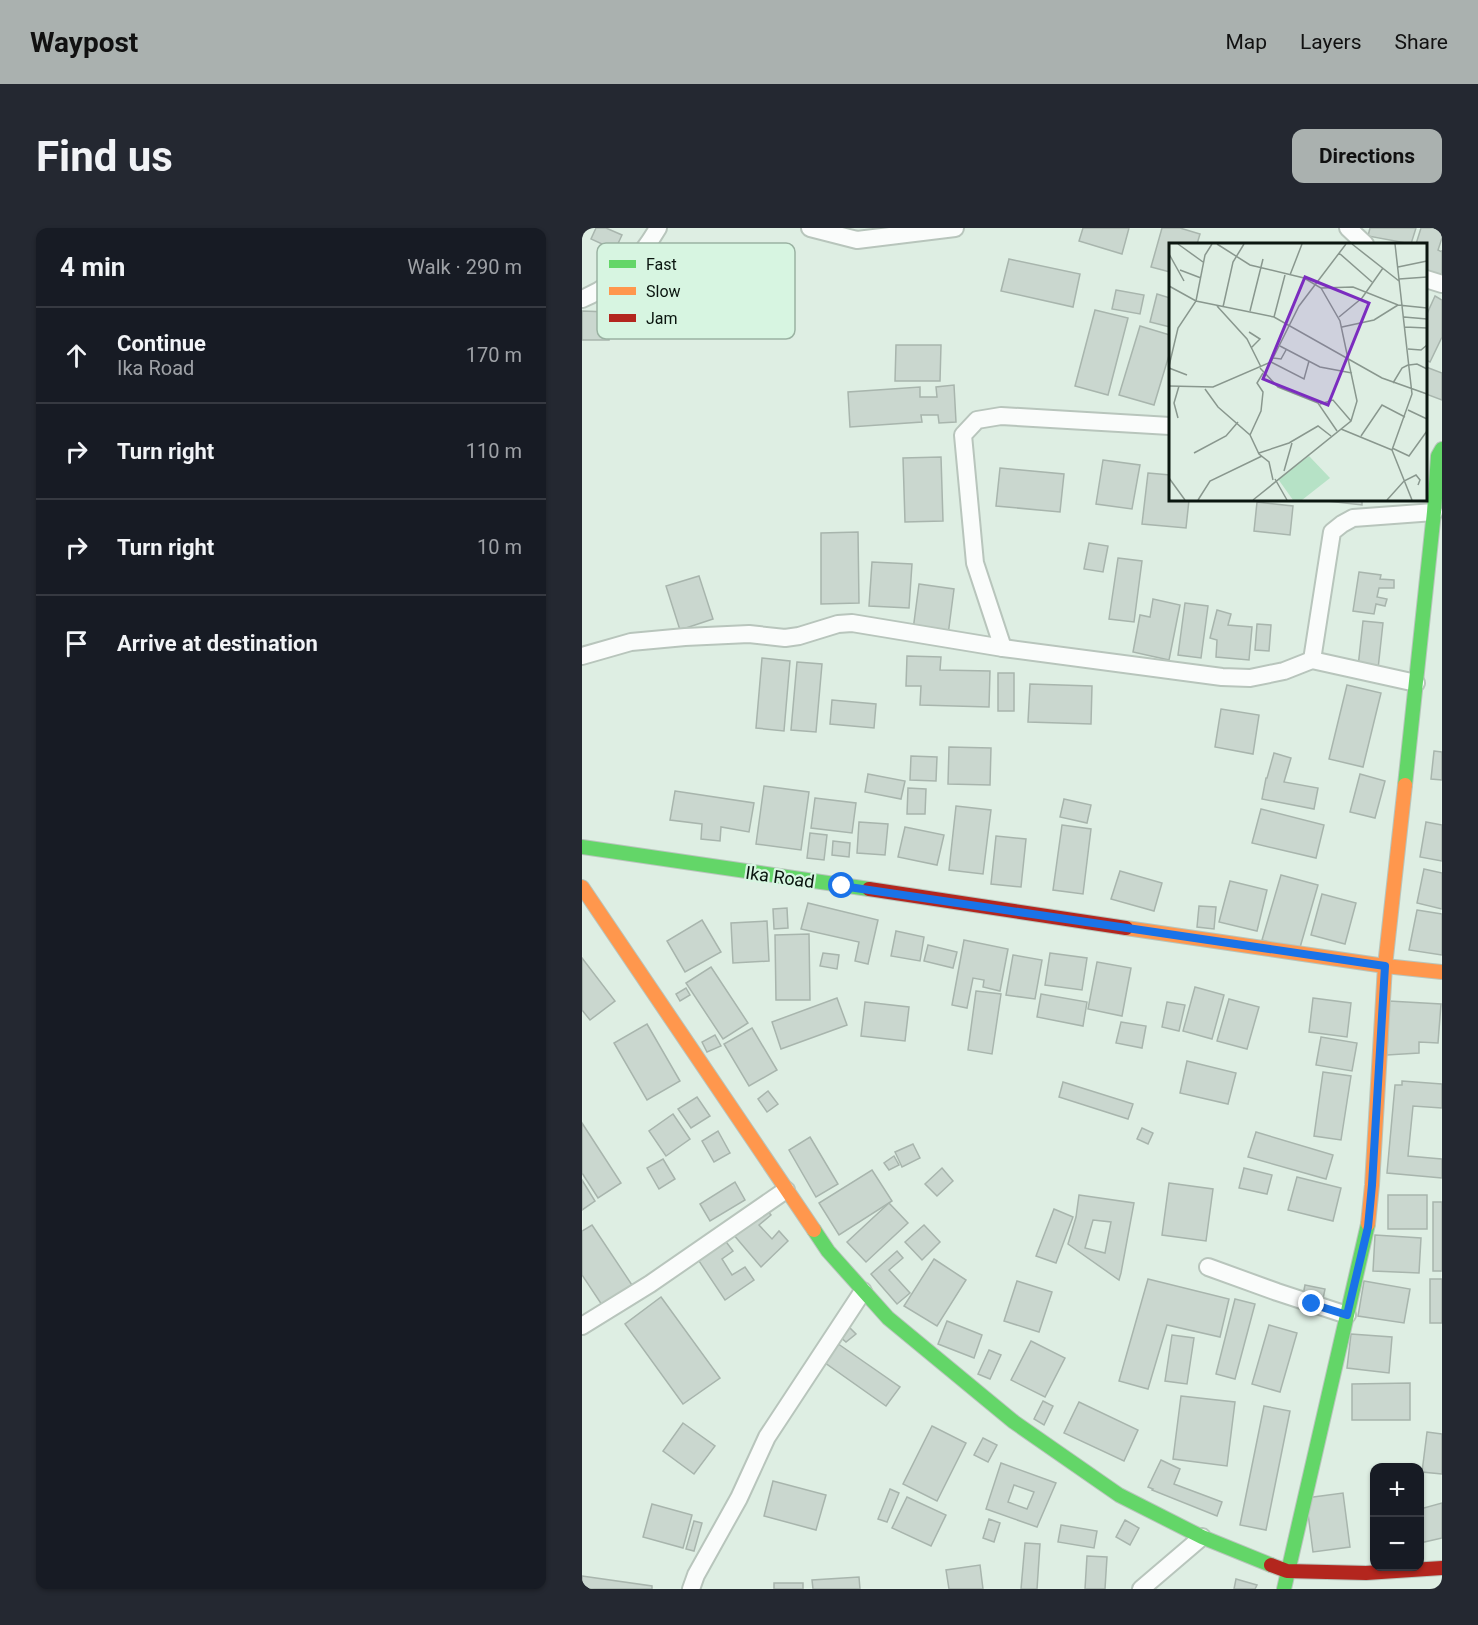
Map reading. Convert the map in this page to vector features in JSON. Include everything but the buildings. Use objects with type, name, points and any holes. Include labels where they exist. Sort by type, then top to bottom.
[{"type":"street","points":[[649,243],[658,228]]},
{"type":"street","points":[[810,228],[857,240],[955,228]]},
{"type":"street","points":[[1348,228],[1364,243]]},
{"type":"street","points":[[1427,280],[1442,284]]},
{"type":"street","points":[[582,299],[597,293]]},
{"type":"street","points":[[1003,648],[975,563],[963,435],[977,420],[1001,416],[1169,426]]},
{"type":"street","points":[[1284,1589],[1368,1227],[1385,966],[1434,512],[1435,453]]},
{"type":"street","points":[[1312,660],[1332,532],[1353,518],[1434,512]]},
{"type":"street","points":[[582,656],[631,642],[749,634],[785,638],[838,624],[852,623],[1003,648],[1222,677],[1250,678],[1312,660],[1416,683]]},
{"type":"street","name":"Ika Road","points":[[582,847],[1385,966],[1442,972]]},
{"type":"street","points":[[582,887],[828,1251],[862,1292],[888,1318],[1014,1422],[1119,1495],[1202,1537],[1287,1571],[1366,1573],[1442,1568]]},
{"type":"street","points":[[582,1326],[651,1284],[786,1190]]},
{"type":"street","points":[[1208,1267],[1347,1315]]},
{"type":"street","points":[[691,1589],[696,1575],[739,1498],[766,1437],[862,1292]]},
{"type":"street","points":[[1141,1589],[1202,1537]]},
{"type":"traffic: fast","points":[[1405,785],[1438,456],[1442,449]]},
{"type":"traffic: fast","points":[[582,847],[869,889]]},
{"type":"traffic: fast","points":[[1284,1589],[1368,1224]]},
{"type":"traffic: fast","points":[[814,1230],[828,1251],[888,1318],[1014,1422],[1119,1495],[1202,1537],[1271,1565]]},
{"type":"traffic: slow","points":[[1368,1224],[1385,966],[1405,785]]},
{"type":"traffic: slow","points":[[582,887],[814,1230]]},
{"type":"traffic: slow","points":[[1126,928],[1385,966],[1442,972]]},
{"type":"traffic: jam","points":[[869,889],[1126,928]]},
{"type":"traffic: jam","points":[[1271,1565],[1287,1571],[1366,1573],[1442,1568]]},
{"type":"route","points":[[842,886],[1385,966],[1368,1227],[1347,1315],[1312,1304]]}]
